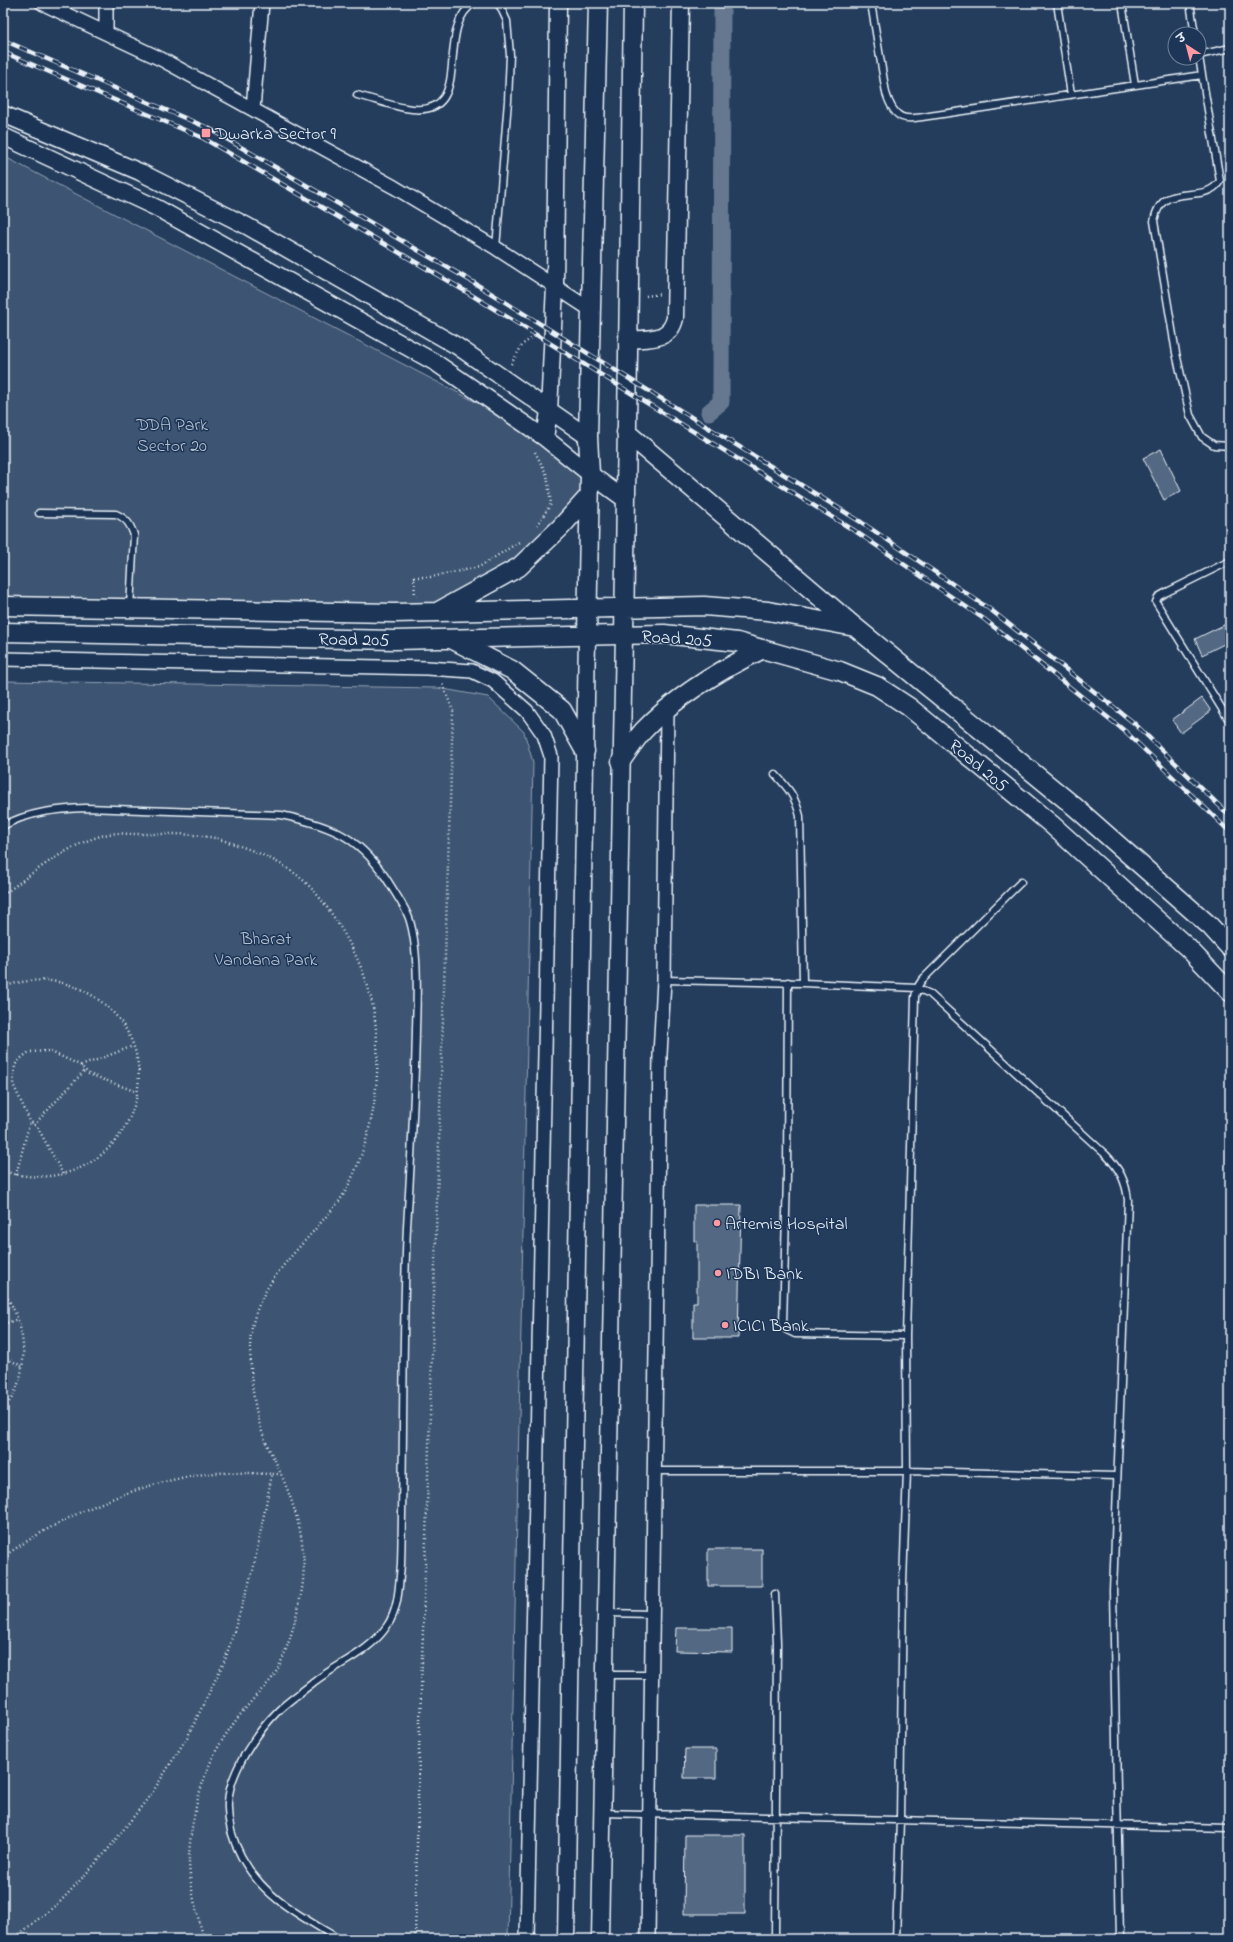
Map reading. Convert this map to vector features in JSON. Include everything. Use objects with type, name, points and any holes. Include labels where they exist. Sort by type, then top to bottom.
[{"type":"main road","points":[[587,636],[590,474],[588,437],[598,3]]},
{"type":"main road","points":[[624,635],[627,340],[633,3]]},
{"type":"main road","points":[[626,432],[855,627]]},
{"type":"main road","points":[[437,612],[519,567],[560,528],[589,496]]},
{"type":"main road","name":"Road 205","points":[[3,606],[416,613],[704,606],[768,611],[855,627],[1075,807],[1210,926],[1230,948]]},
{"type":"main road","name":"Road 205","points":[[3,632],[395,640],[664,634],[737,642],[840,671],[877,686],[909,707],[1051,824],[1188,948],[1230,992]]},
{"type":"main road","points":[[451,638],[512,670],[562,710],[585,751]]},
{"type":"main road","points":[[621,761],[642,731],[667,709],[727,667],[763,649]]},
{"type":"street","points":[[42,3],[161,59],[394,187],[496,248],[591,310]]},
{"type":"street","points":[[106,3],[106,33]]},
{"type":"street","points":[[252,109],[262,3]]},
{"type":"street","points":[[538,442],[549,411],[555,286],[558,3]]},
{"type":"street","points":[[627,340],[659,337],[668,332],[673,325],[675,318],[681,3]]},
{"type":"street","points":[[3,114],[140,172],[247,226],[457,346],[588,437]]},
{"type":"street","points":[[3,136],[157,208],[436,363],[538,442],[590,474],[626,500]]},
{"type":"street","points":[[600,1939],[624,635]]},
{"type":"street","points":[[566,1939],[587,636]]},
{"type":"street","points":[[3,659],[426,668],[472,671],[493,681],[527,711],[544,734],[551,756],[527,1939]]},
{"type":"street","points":[[648,1939],[660,1055],[664,980],[667,709]]},
{"type":"lane","points":[[358,94],[406,108],[435,106],[445,97],[451,82],[454,35],[460,18],[474,3]]},
{"type":"lane","points":[[496,3],[500,6],[507,21],[510,54],[508,101],[496,248]]},
{"type":"lane","points":[[872,3],[886,93],[890,108],[902,117],[910,118],[936,115],[1202,75]]},
{"type":"lane","points":[[1057,3],[1071,95]]},
{"type":"lane","points":[[1122,3],[1136,85]]},
{"type":"lane","points":[[1190,3],[1194,26]]},
{"type":"lane","points":[[1207,54],[1230,48]]},
{"type":"lane","points":[[1201,66],[1220,181],[1210,190],[1178,195],[1166,199],[1155,211],[1154,221],[1176,353],[1190,415],[1202,437],[1214,445],[1230,446]]},
{"type":"lane","points":[[39,513],[116,514],[125,518],[134,535],[130,608]]},
{"type":"lane","points":[[1230,560],[1165,592],[1158,597],[1156,602],[1230,722]]},
{"type":"lane","points":[[775,774],[791,791],[796,801],[800,816],[803,983]]},
{"type":"lane","points":[[3,826],[24,817],[54,810],[86,808],[281,815],[309,821],[334,829],[353,841],[370,856],[383,872],[409,918],[413,937],[418,987],[406,1253],[401,1565],[396,1603],[388,1625],[374,1643],[317,1680],[278,1711],[255,1740],[235,1774],[228,1801],[230,1825],[236,1848],[256,1879],[278,1900],[309,1922],[339,1939]]},
{"type":"lane","points":[[896,1939],[900,1820],[903,1583],[907,1470],[906,1336],[915,1004],[917,988],[922,980],[1021,882]]},
{"type":"lane","points":[[664,980],[788,982],[917,988],[930,994],[1106,1155],[1116,1166],[1126,1186],[1128,1200],[1123,1357],[1116,1476],[1113,1591],[1119,1825],[1120,1939]]},
{"type":"lane","points":[[788,982],[787,1176],[783,1324],[787,1330],[795,1334],[906,1336]]},
{"type":"lane","points":[[654,1471],[907,1470],[1116,1476]]},
{"type":"lane","points":[[775,1594],[777,1643],[775,1939]]},
{"type":"lane","points":[[606,1613],[652,1614]]},
{"type":"lane","points":[[605,1675],[651,1675]]},
{"type":"lane","points":[[602,1813],[1230,1828]]},
{"type":"path","points":[[628,299],[666,293]]},
{"type":"path","points":[[502,378],[523,344],[553,322]]},
{"type":"path","points":[[534,529],[551,504],[547,475],[538,442]]},
{"type":"path","points":[[416,613],[414,577],[431,577],[479,567],[524,539]]},
{"type":"path","points":[[415,1939],[419,1744],[453,711],[440,680],[426,668]]},
{"type":"path","points":[[3,896],[41,867],[81,844],[107,834],[211,837],[244,847],[279,863],[300,877],[327,908],[341,928],[362,969],[370,994],[376,1036],[374,1096],[359,1161],[341,1199],[282,1267],[265,1290],[252,1324],[250,1353],[252,1384],[257,1415],[266,1441],[296,1510],[305,1560],[301,1592],[286,1649],[273,1677],[239,1716],[217,1748],[204,1782],[194,1818],[189,1861],[196,1909],[204,1939]]},
{"type":"path","points":[[3,987],[23,981],[43,980],[62,982],[80,988],[97,998],[112,1010],[123,1026],[133,1046],[137,1061],[138,1080],[137,1092],[130,1118],[121,1134],[108,1149],[93,1161],[76,1170],[39,1178],[16,1175],[3,1171]]},
{"type":"path","points":[[81,1066],[133,1046]]},
{"type":"path","points":[[63,1174],[38,1128],[30,1121],[13,1084],[12,1074],[15,1065],[20,1059],[29,1052],[48,1051],[81,1066],[89,1074],[137,1092]]},
{"type":"path","points":[[34,1125],[85,1070]]},
{"type":"path","points":[[16,1175],[30,1121]]},
{"type":"path","points":[[3,1292],[18,1319],[22,1334],[24,1353],[15,1390],[3,1410]]},
{"type":"path","points":[[3,1324],[18,1319]]},
{"type":"path","points":[[3,1357],[22,1366]]},
{"type":"path","points":[[3,1557],[19,1546],[78,1514],[167,1481],[206,1474],[281,1474]]},
{"type":"path","points":[[13,1939],[60,1902],[106,1852],[152,1794],[188,1736],[228,1653],[253,1570],[272,1474]]},
{"type":"green space","name":"DDA Park Sector 20","points":[[3,156],[545,438],[590,474],[560,528],[437,612],[3,597]]},
{"type":"green space","name":"Bharat Vandana Park","points":[[3,681],[438,688],[488,697],[524,732],[533,762],[508,1939],[3,1939]]},
{"type":"building","points":[[1161,449],[1181,491],[1164,500],[1143,458]]},
{"type":"building","points":[[1226,624],[1230,633],[1230,641],[1202,655],[1195,639]]},
{"type":"building","points":[[1202,698],[1211,711],[1181,733],[1172,720]]},
{"type":"building","points":[[694,1205],[741,1205],[738,1338],[693,1338],[693,1302],[697,1302],[697,1241],[694,1241]]},
{"type":"building","points":[[708,1549],[762,1549],[762,1586],[708,1586]]},
{"type":"building","points":[[676,1628],[732,1628],[732,1652],[675,1651]]},
{"type":"building","points":[[685,1749],[716,1749],[716,1778],[684,1778]]},
{"type":"building","points":[[685,1835],[745,1835],[745,1914],[684,1914]]},
{"type":"waterway","points":[[709,412],[721,402],[722,3]]},
{"type":"railway","points":[[3,40],[208,128],[471,281],[861,522],[991,610],[1134,723],[1230,816]]},
{"type":"railway","points":[[3,52],[203,138],[465,291],[855,531],[984,619],[1126,732],[1230,832]]},
{"type":"place","name":"Dwarka Sector 9","points":[[206,133]]},
{"type":"place","name":"Artemis Hospital","points":[[717,1223]]},
{"type":"place","name":"IDBI Bank","points":[[718,1273]]},
{"type":"place","name":"ICICI Bank","points":[[725,1325]]}]
